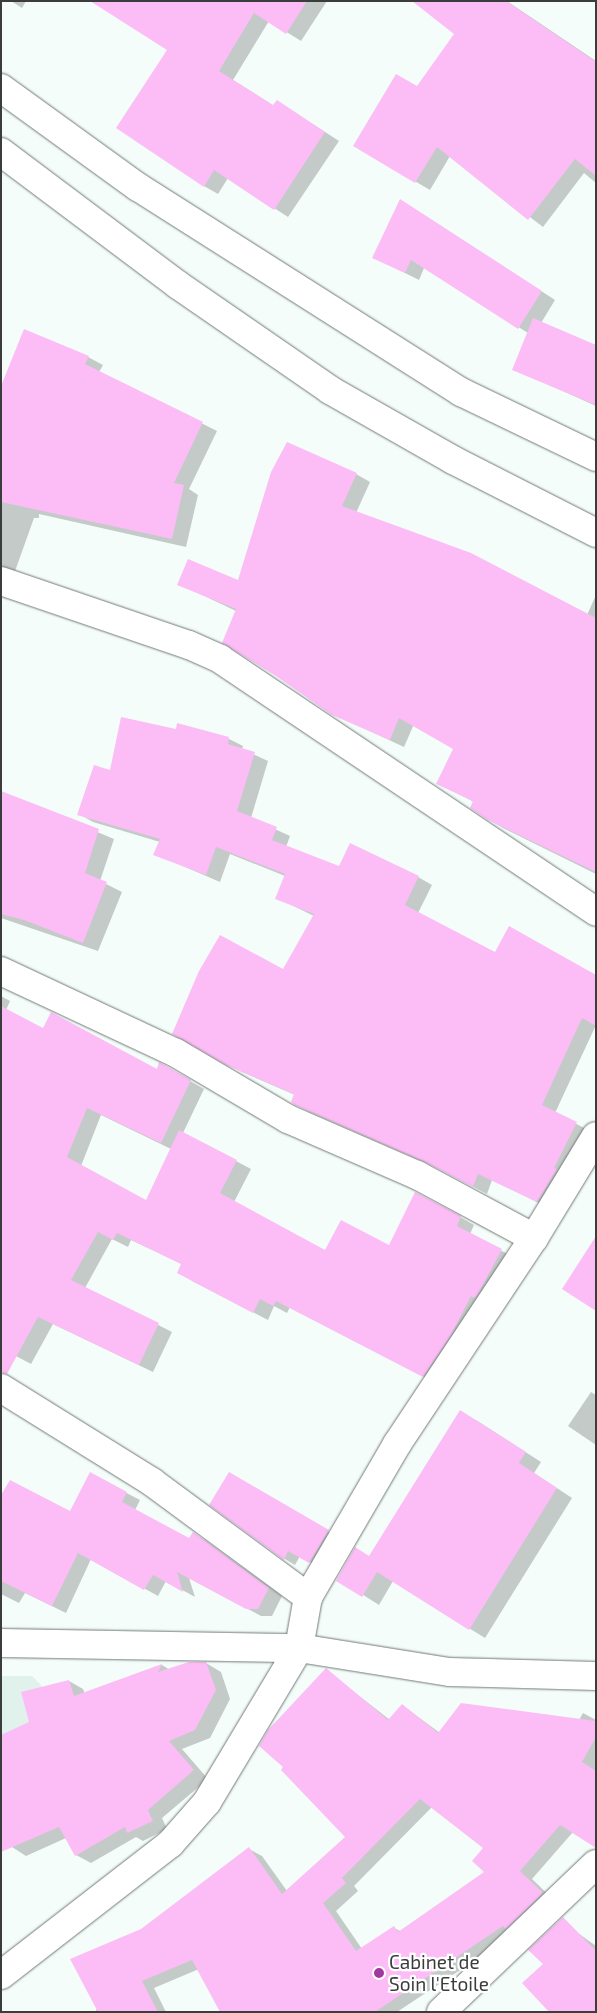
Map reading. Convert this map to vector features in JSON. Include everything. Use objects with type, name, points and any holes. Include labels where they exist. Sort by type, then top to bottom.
[{"type":"street","points":[[1,88],[138,187],[461,392],[596,457]]},
{"type":"street","points":[[1,152],[178,285],[330,390],[452,460],[596,533]]},
{"type":"street","points":[[1,581],[180,642],[220,659],[596,912]]},
{"type":"street","points":[[1,971],[176,1053],[288,1119],[418,1175],[534,1238]]},
{"type":"street","points":[[1,1974],[176,1838],[207,1802],[299,1648],[308,1597],[433,1385],[534,1238],[596,1136]]},
{"type":"street","points":[[1,1388],[152,1482],[308,1597]]},
{"type":"street","points":[[1,1643],[299,1648],[448,1672],[596,1676]]},
{"type":"street","points":[[441,2012],[596,1864]]},
{"type":"shaded area","points":[[1,1676],[32,1676],[41,1685],[49,1711],[1,1791]]},
{"type":"building","points":[[90,1],[307,1],[286,34],[254,13],[219,71],[273,105],[277,100],[325,132],[274,210],[214,170],[204,187],[116,128],[167,50]]},
{"type":"building","points":[[412,1],[506,1],[596,62],[596,176],[575,159],[528,220],[437,147],[415,183],[353,146],[396,74],[417,86],[454,34]]},
{"type":"building","points":[[400,199],[542,291],[518,329],[411,260],[405,273],[372,258]]},
{"type":"building","points":[[533,318],[596,345],[596,405],[512,370]]},
{"type":"building","points":[[24,329],[89,356],[85,364],[203,422],[174,483],[184,485],[172,539],[1,502],[1,386]]},
{"type":"building","points":[[287,442],[357,473],[342,506],[471,553],[596,618],[596,872],[488,820],[470,808],[473,801],[436,784],[453,749],[399,718],[390,740],[332,715],[276,676],[222,643],[236,609],[177,585],[188,559],[238,580],[271,472]]},
{"type":"building","points":[[121,717],[176,729],[177,723],[229,737],[228,744],[255,752],[237,811],[277,827],[272,840],[339,866],[350,843],[419,876],[405,905],[495,952],[509,926],[596,975],[596,1026],[582,1018],[542,1105],[577,1122],[554,1168],[557,1169],[537,1202],[478,1174],[473,1187],[423,1161],[295,1105],[291,1102],[294,1094],[226,1065],[172,1034],[199,971],[220,935],[283,969],[314,914],[275,899],[285,874],[216,847],[206,875],[153,855],[160,839],[77,815],[94,765],[110,770]]},
{"type":"building","points":[[1,791],[99,829],[85,873],[107,882],[83,943],[24,920],[1,914]]},
{"type":"building","points":[[1,1006],[43,1028],[51,1012],[157,1069],[159,1062],[191,1080],[161,1143],[87,1108],[67,1157],[146,1200],[179,1130],[237,1160],[220,1193],[325,1250],[341,1220],[389,1245],[415,1192],[461,1216],[457,1226],[502,1249],[479,1292],[475,1298],[471,1296],[450,1337],[423,1377],[276,1301],[273,1306],[260,1299],[253,1313],[177,1273],[181,1264],[117,1233],[113,1240],[98,1232],[71,1280],[159,1323],[139,1365],[38,1317],[7,1374],[1,1372]]},
{"type":"building","points":[[596,1236],[596,1311],[562,1289]]},
{"type":"building","points":[[460,1410],[526,1452],[519,1463],[557,1488],[469,1630],[377,1572],[362,1597],[336,1581],[355,1547],[369,1556]]},
{"type":"building","points":[[90,1472],[127,1492],[122,1502],[189,1538],[193,1532],[269,1588],[258,1609],[246,1609],[177,1572],[183,1592],[153,1575],[144,1590],[78,1553],[52,1606],[1,1581],[1,1495],[10,1480],[70,1511]]},
{"type":"building","points":[[229,1472],[329,1530],[309,1563],[288,1551],[284,1560],[209,1505]]},
{"type":"building","points":[[189,1662],[206,1662],[216,1690],[195,1730],[169,1741],[194,1770],[148,1810],[153,1821],[127,1833],[125,1827],[75,1856],[59,1827],[1,1852],[1,1735],[29,1722],[21,1692],[69,1680],[74,1696],[162,1664],[158,1672]]},
{"type":"building","points":[[326,1668],[388,1720],[402,1704],[438,1733],[461,1703],[596,1721],[596,1737],[582,1762],[596,1771],[596,1848],[560,1825],[520,1871],[543,1893],[506,1929],[503,1926],[375,2012],[220,2012],[192,1960],[142,1981],[158,2012],[98,2012],[70,1959],[141,1929],[249,1847],[282,1894],[345,1837],[281,1770],[283,1767],[259,1746],[268,1730]],"holes":[[[420,1799],[483,1848],[472,1861],[484,1872],[398,1932],[394,1926],[356,1951],[323,1903],[346,1883],[342,1878]]]},
{"type":"building","points":[[563,1917],[596,1951],[596,2012],[549,2012],[522,1983],[543,1964],[528,1950]]},
{"type":"place","name":"Cabinet de Soin l'Etoile","points":[[379,1973]]}]
